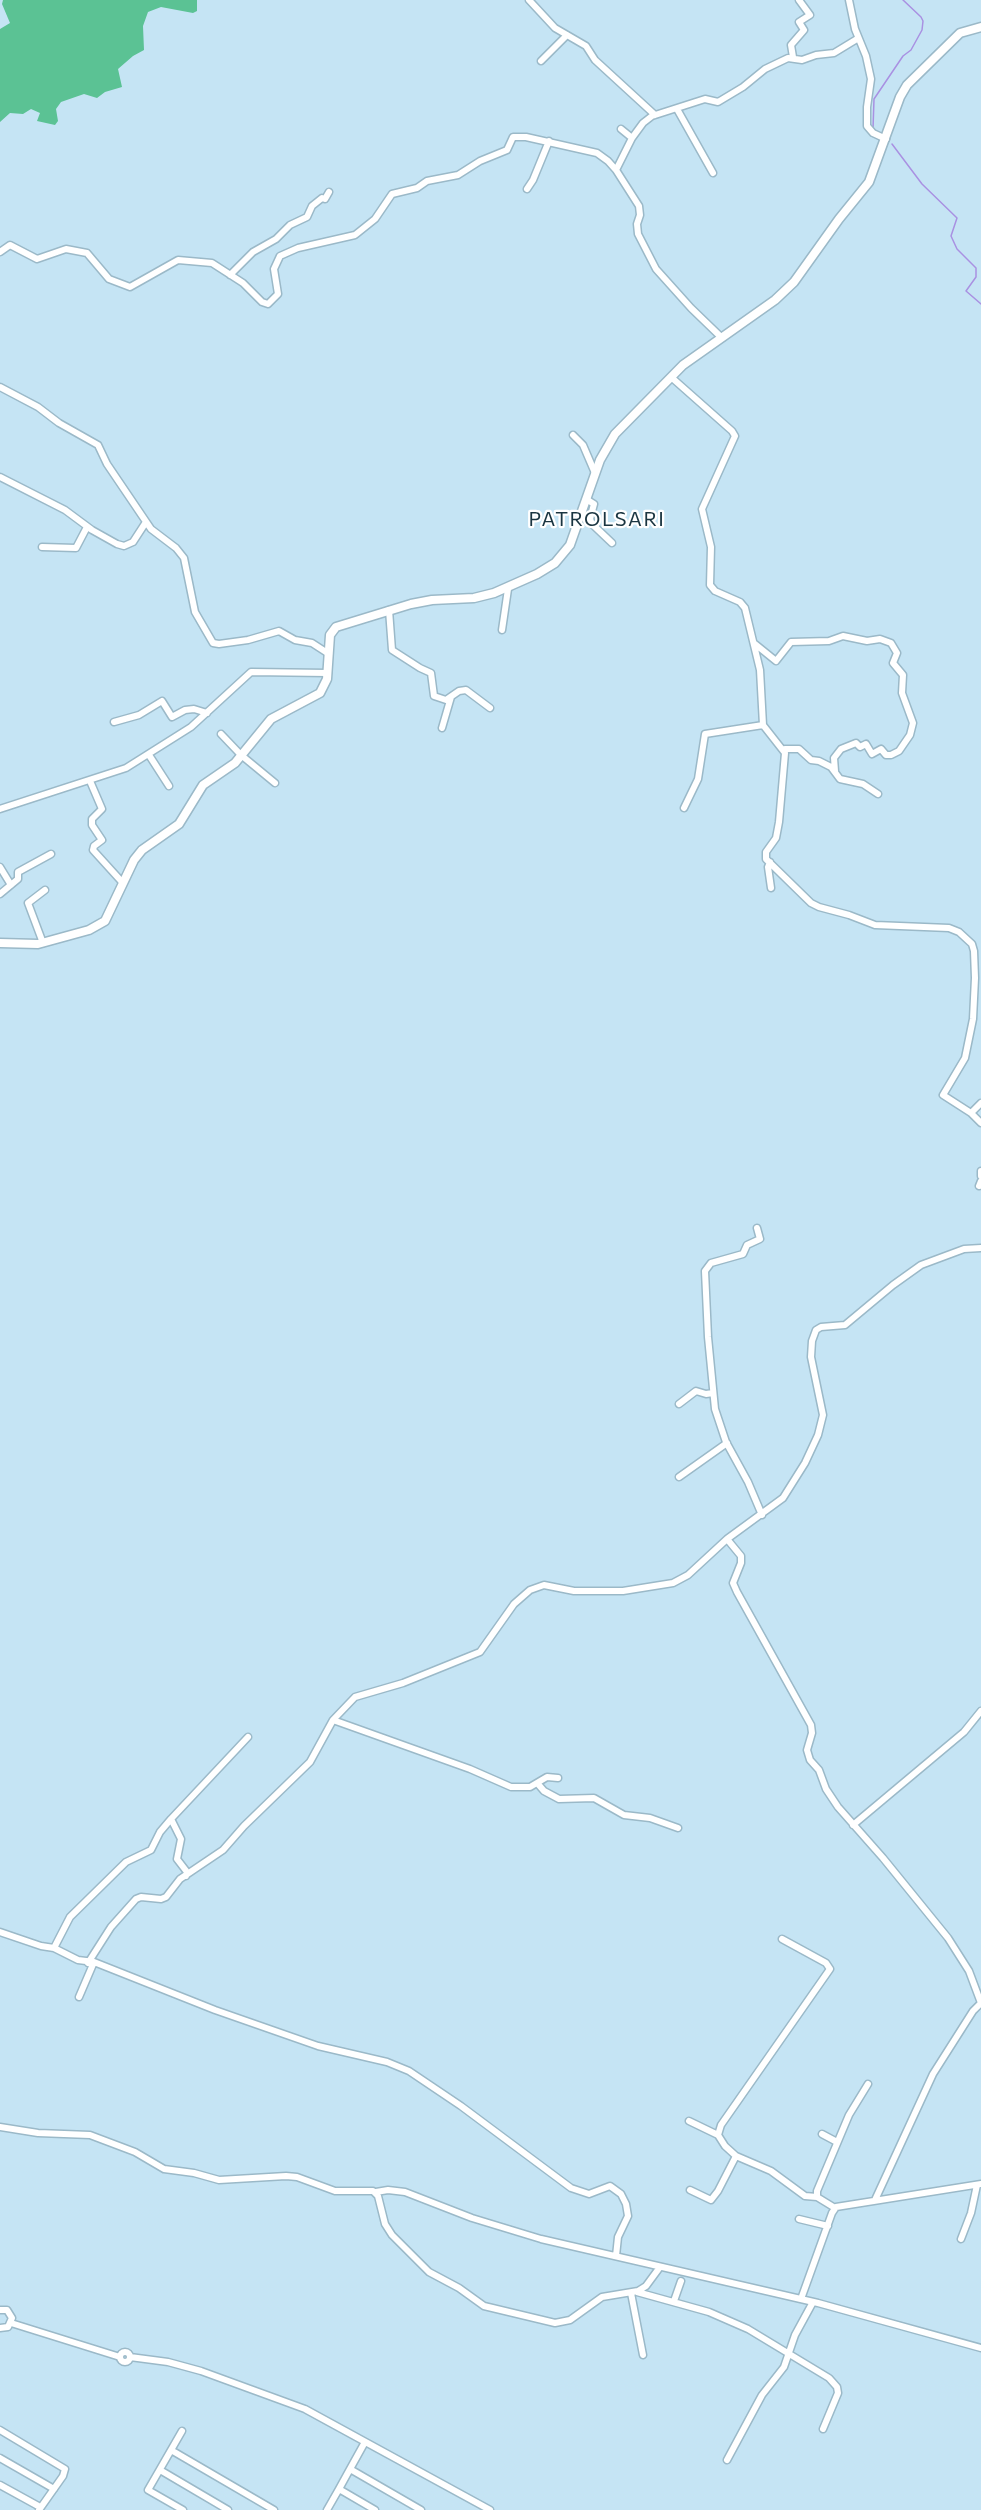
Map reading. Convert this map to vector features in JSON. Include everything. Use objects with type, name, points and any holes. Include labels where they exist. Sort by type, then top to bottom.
[{"type":"street","points":[[529,0],[555,28],[586,46],[595,60],[655,115]]},
{"type":"street","points":[[794,57],[791,45],[804,29],[799,22],[810,15],[799,0]]},
{"type":"street","points":[[849,0],[871,79],[867,126],[883,134]]},
{"type":"street","points":[[0,942],[30,945],[43,943],[89,930],[105,921],[134,860],[142,850],[184,818],[193,798],[203,785],[230,768],[271,719],[320,693],[328,673],[330,635],[336,627],[371,615],[432,600],[484,596],[508,589],[537,574],[560,558],[570,545],[604,450],[615,434],[683,365],[775,300],[794,282],[839,219],[869,182],[883,134],[907,85],[960,33],[981,27]]},
{"type":"street","points":[[541,61],[567,36]]},
{"type":"street","points":[[616,170],[632,138],[643,123],[655,115],[705,99],[717,102],[743,87],[765,69],[788,58],[794,57],[802,60],[816,55],[834,54],[858,39]]},
{"type":"street","points":[[677,109],[713,173]]},
{"type":"street","points":[[621,129],[632,138]]},
{"type":"street","points":[[0,252],[10,245],[37,259],[65,249],[87,253],[109,279],[130,287],[182,259],[212,262],[243,283],[262,302],[268,303],[278,294],[274,269],[280,256],[298,248],[355,235],[375,219],[392,194],[417,188],[427,181],[458,176],[480,161],[507,150],[513,136],[549,141],[597,153],[616,170],[639,206],[638,234],[655,267],[691,308],[722,338]]},
{"type":"street","points":[[527,189],[534,180],[549,141]]},
{"type":"street","points":[[230,275],[253,252],[276,239],[290,225],[307,217],[312,206],[322,198],[325,199],[329,192]]},
{"type":"street","points":[[671,377],[735,436],[703,512],[711,547],[710,585],[715,591],[742,604],[754,644],[762,687],[763,724],[785,749],[783,796],[776,838],[765,855],[806,898],[819,907],[849,915],[875,926],[949,928],[959,932],[972,944],[975,978],[973,1019],[965,1058],[943,1095],[971,1113],[981,1123]]},
{"type":"street","points":[[0,387],[38,407],[59,423],[98,445],[107,464],[151,529],[176,548],[184,558],[195,612],[216,644],[248,640],[279,631],[295,640],[312,643],[328,654]]},
{"type":"street","points":[[573,435],[583,445],[595,473]]},
{"type":"street","points":[[0,477],[65,510],[87,527],[124,546],[133,542],[146,522]]},
{"type":"street","points":[[586,499],[594,504],[590,519],[592,524],[612,543]]},
{"type":"street","points":[[42,547],[76,548],[87,527]]},
{"type":"street","points":[[502,630],[508,589]]},
{"type":"street","points":[[389,610],[393,651],[431,673],[432,694],[435,697],[443,700],[459,691],[466,690],[490,708]]},
{"type":"street","points":[[754,644],[776,661],[791,642],[829,641],[843,636],[867,641],[880,639],[891,643],[897,653],[893,663],[903,675],[902,693],[913,723],[910,735],[899,751],[891,755],[886,755],[881,749],[872,753],[866,744],[860,747],[856,743],[841,749],[834,758],[835,771]]},
{"type":"street","points":[[0,809],[126,768],[191,727],[251,672],[328,673]]},
{"type":"street","points":[[442,728],[452,697]]},
{"type":"street","points":[[114,722],[139,715],[162,701],[172,717],[194,709],[207,713]]},
{"type":"street","points":[[684,808],[698,779],[705,734],[763,724]]},
{"type":"street","points":[[221,734],[241,755],[275,783]]},
{"type":"street","points":[[785,749],[799,749],[811,760],[822,762],[835,771],[840,779],[863,784],[878,795]]},
{"type":"street","points":[[149,755],[169,786]]},
{"type":"street","points":[[90,781],[102,809],[92,819],[92,825],[102,840],[94,846],[93,850],[122,882]]},
{"type":"street","points":[[0,894],[18,879],[18,872],[51,854]]},
{"type":"street","points":[[770,862],[768,867],[771,888]]},
{"type":"street","points":[[0,867],[11,885]]},
{"type":"street","points":[[43,943],[28,903],[45,890]]},
{"type":"street","points":[[971,1113],[981,1103]]},
{"type":"street","points":[[981,1171],[981,1176]]},
{"type":"street","points":[[757,1228],[760,1239],[747,1245],[743,1254],[711,1263],[705,1271],[713,1393],[717,1418],[762,1515]]},
{"type":"street","points":[[79,1997],[91,1962],[111,1927],[136,1899],[166,1897],[180,1880],[223,1850],[244,1826],[310,1762],[333,1720],[344,1706],[361,1694],[404,1683],[480,1652],[514,1604],[530,1590],[551,1585],[574,1591],[623,1591],[673,1583],[688,1575],[727,1539],[785,1496],[806,1463],[822,1426],[824,1415],[811,1357],[812,1341],[816,1330],[821,1327],[845,1325],[921,1265],[953,1252],[981,1248]]},
{"type":"street","points":[[679,1404],[696,1390],[706,1394],[713,1393]]},
{"type":"street","points":[[679,1477],[727,1443]]},
{"type":"street","points":[[727,1539],[741,1556],[741,1563],[733,1583],[737,1592],[811,1725],[812,1733],[807,1750],[809,1758],[819,1770],[826,1789],[853,1825],[948,1938],[969,1971],[981,2003],[973,2011],[933,2074],[875,2200]]},
{"type":"street","points":[[853,1825],[964,1732],[981,1711]]},
{"type":"street","points":[[333,1720],[470,1769],[511,1787],[521,1789],[538,1784],[547,1777],[558,1778]]},
{"type":"street","points":[[54,1948],[70,1917],[126,1862],[151,1850],[160,1832],[171,1819],[248,1737]]},
{"type":"street","points":[[538,1784],[544,1791],[559,1799],[594,1798],[624,1815],[650,1818],[678,1828]]},
{"type":"street","points":[[171,1819],[181,1839],[177,1859],[186,1872],[186,1876]]},
{"type":"street","points":[[0,1932],[54,1948],[214,2010],[318,2046],[398,2065],[422,2078],[571,2188],[589,2194],[610,2186],[621,2194],[628,2216],[618,2237],[616,2256]]},
{"type":"street","points":[[718,2134],[723,2123],[831,1969],[826,1963],[782,1939]]},
{"type":"street","points":[[817,2197],[817,2190],[849,2115],[868,2084]]},
{"type":"street","points":[[689,2121],[718,2134],[724,2146],[736,2156],[771,2171],[802,2194],[817,2197],[835,2208],[979,2184],[961,2239]]},
{"type":"street","points":[[0,2127],[38,2133],[90,2136],[135,2152],[164,2169],[194,2173],[219,2180],[286,2176],[297,2177],[335,2191],[405,2192],[472,2218],[541,2239],[813,2302],[981,2348]]},
{"type":"street","points":[[822,2134],[837,2142]]},
{"type":"street","points":[[690,2190],[711,2200],[736,2156]]},
{"type":"street","points":[[376,2192],[386,2224],[409,2254],[429,2272],[459,2288],[484,2306],[561,2323],[570,2320],[602,2297],[634,2293],[674,2301],[741,2325],[829,2378],[837,2387],[835,2403],[823,2428]]},
{"type":"street","points":[[801,2300],[835,2208]]},
{"type":"street","points":[[799,2219],[828,2226]]},
{"type":"street","points":[[634,2293],[646,2286],[660,2267]]},
{"type":"street","points":[[674,2301],[681,2281]]},
{"type":"street","points":[[634,2293],[644,2355]]},
{"type":"street","points":[[727,2460],[762,2395],[784,2367],[788,2352],[813,2302]]},
{"type":"street","points":[[0,2310],[7,2310],[11,2314],[11,2323],[8,2327],[0,2328]]},
{"type":"street","points":[[11,2323],[120,2357],[126,2352],[130,2357],[175,2364],[214,2375],[305,2409],[489,2510]]},
{"type":"street","points":[[0,2430],[64,2467],[65,2474],[39,2509],[0,2484]]},
{"type":"street","points":[[182,2431],[148,2490],[183,2510]]},
{"type":"street","points":[[327,2510],[365,2442]]},
{"type":"street","points":[[171,2451],[274,2510]]},
{"type":"street","points":[[0,2458],[54,2489]]},
{"type":"street","points":[[350,2469],[421,2510]]},
{"type":"street","points":[[160,2470],[228,2510]]},
{"type":"street","points":[[339,2489],[375,2510]]},
{"type":"green space","points":[[3,0],[197,0],[197,11],[193,13],[161,7],[148,12],[143,26],[144,50],[118,69],[122,87],[105,92],[97,98],[84,94],[61,102],[56,109],[58,121],[55,125],[37,121],[40,113],[31,109],[23,114],[10,113],[0,122],[0,29],[10,23],[2,4]]},
{"type":"waterway","points":[[873,129],[874,99],[903,56],[911,50],[922,30],[921,17],[903,0]]},
{"type":"waterway","points":[[892,144],[922,184],[957,218],[951,236],[957,249],[976,268],[976,277],[966,291],[981,304]]},
{"type":"district","name":"PATROLSARI","points":[[597,519]]}]
